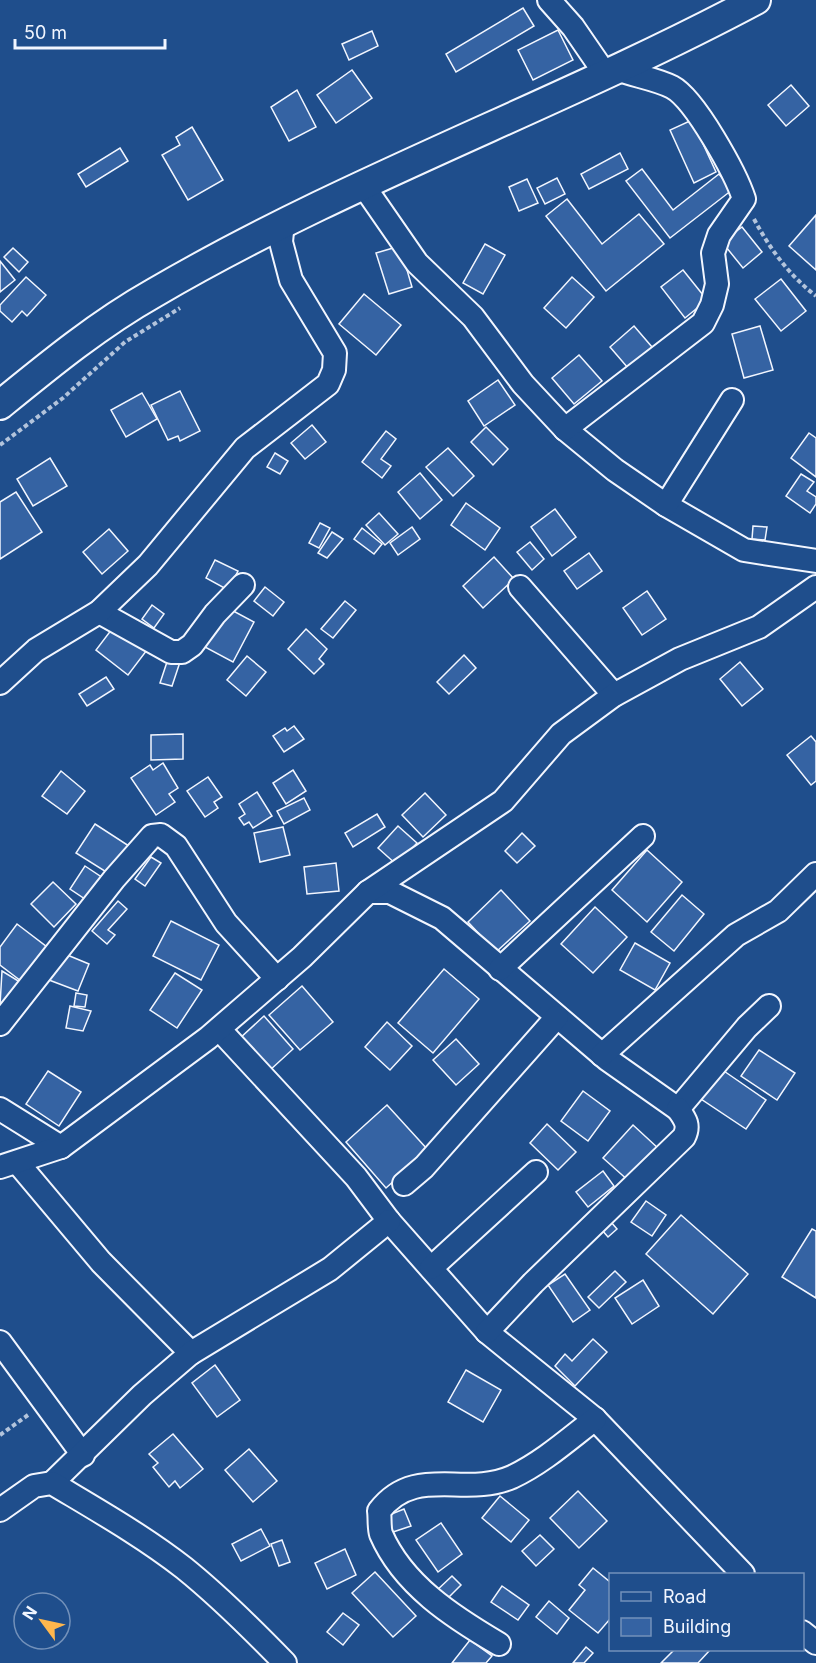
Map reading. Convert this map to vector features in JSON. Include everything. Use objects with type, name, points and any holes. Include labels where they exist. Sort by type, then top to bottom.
[{"type":"main road","points":[[0,405],[66,352],[152,294],[283,222],[613,73],[756,0]]},
{"type":"street","points":[[549,0],[613,73],[672,87],[681,94],[695,111],[723,157],[744,199],[719,235],[713,253],[717,284],[712,305],[703,323],[565,429]]},
{"type":"street","points":[[363,185],[417,263],[473,317],[523,384],[565,429],[615,470],[666,505],[744,550],[816,561]]},
{"type":"street","points":[[0,683],[36,650],[99,612],[148,565],[245,448],[328,384],[334,370],[335,353],[291,280],[281,242],[283,222]]},
{"type":"street","points":[[666,505],[732,400]]},
{"type":"street","points":[[99,612],[171,652],[182,652],[192,645],[215,614],[243,585]]},
{"type":"street","points":[[520,587],[614,695]]},
{"type":"street","points":[[191,1353],[8,1165],[61,1147],[219,1029],[277,979],[368,892],[503,801],[561,734],[614,695],[680,659],[759,627],[816,587]]},
{"type":"street","points":[[0,1024],[114,879],[152,836],[161,835],[176,846],[226,923],[277,979]]},
{"type":"street","points":[[500,969],[643,836]]},
{"type":"street","points":[[602,1055],[736,935],[778,911],[816,874]]},
{"type":"street","points":[[368,892],[390,892],[442,918],[602,1055],[678,1109],[687,1122],[688,1129],[684,1137],[533,1283],[487,1332]]},
{"type":"street","points":[[678,1109],[747,1027],[769,1006]]},
{"type":"street","points":[[404,1184],[424,1167],[557,1017]]},
{"type":"street","points":[[219,1029],[356,1177],[389,1221],[487,1332],[595,1419],[741,1573]]},
{"type":"street","points":[[0,1109],[61,1147]]},
{"type":"street","points":[[431,1268],[536,1172]]},
{"type":"street","points":[[0,1510],[34,1486],[52,1483],[142,1395],[191,1353],[330,1269],[389,1221]]},
{"type":"street","points":[[0,1342],[43,1404],[83,1455]]},
{"type":"street","points":[[499,1644],[436,1604],[406,1573],[381,1533],[379,1511],[390,1497],[416,1485],[473,1487],[513,1477],[549,1454],[595,1419]]},
{"type":"street","points":[[52,1483],[124,1526],[183,1568],[239,1617],[285,1663]]},
{"type":"street","points":[[804,1634],[816,1643]]},
{"type":"path","points":[[744,199],[768,245],[785,267],[816,296]]},
{"type":"path","points":[[0,445],[63,398],[125,342],[182,307]]},
{"type":"path","points":[[0,1435],[43,1404]]},
{"type":"building","points":[[523,8],[534,26],[456,72],[446,54]]},
{"type":"building","points":[[558,30],[573,60],[533,80],[518,50]]},
{"type":"building","points":[[372,31],[378,46],[349,60],[342,44]]},
{"type":"building","points":[[352,70],[372,98],[336,123],[317,95]]},
{"type":"building","points":[[791,85],[809,106],[786,126],[768,105]]},
{"type":"building","points":[[297,90],[316,127],[289,141],[271,107]]},
{"type":"building","points":[[692,120],[716,172],[694,183],[670,130]]},
{"type":"building","points":[[192,127],[223,180],[188,200],[162,155],[180,145],[176,137]]},
{"type":"building","points":[[120,148],[128,161],[86,187],[78,174]]},
{"type":"building","points":[[620,153],[628,169],[589,189],[581,174]]},
{"type":"building","points":[[642,169],[673,210],[719,174],[732,190],[670,238],[626,181]]},
{"type":"building","points":[[557,178],[565,194],[545,204],[537,188]]},
{"type":"building","points":[[527,179],[538,203],[519,211],[509,187]]},
{"type":"building","points":[[567,199],[602,244],[639,214],[664,244],[606,291],[546,216]]},
{"type":"building","points":[[816,215],[816,270],[789,246]]},
{"type":"building","points":[[742,227],[762,252],[743,268],[722,242]]},
{"type":"building","points":[[485,244],[505,255],[483,294],[463,283]]},
{"type":"building","points":[[400,246],[412,287],[389,294],[376,253]]},
{"type":"building","points":[[13,248],[28,262],[19,272],[4,257]]},
{"type":"building","points":[[0,261],[15,280],[0,292]]},
{"type":"building","points":[[683,270],[707,300],[685,318],[661,287]]},
{"type":"building","points":[[26,277],[46,295],[27,316],[22,311],[12,322],[0,311],[0,305]]},
{"type":"building","points":[[572,277],[594,297],[566,328],[544,308]]},
{"type":"building","points":[[781,279],[806,311],[781,331],[755,299]]},
{"type":"building","points":[[364,294],[401,325],[376,355],[339,324]]},
{"type":"building","points":[[634,326],[652,347],[628,368],[610,347]]},
{"type":"building","points":[[760,326],[773,370],[744,378],[732,334]]},
{"type":"building","points":[[579,355],[602,381],[574,404],[552,378]]},
{"type":"building","points":[[498,380],[515,405],[484,426],[468,401]]},
{"type":"building","points":[[180,391],[200,431],[180,441],[178,436],[168,440],[151,405]]},
{"type":"building","points":[[142,393],[157,419],[126,437],[111,410]]},
{"type":"building","points":[[312,425],[326,442],[305,459],[291,443]]},
{"type":"building","points":[[486,427],[508,449],[493,465],[471,442]]},
{"type":"building","points":[[386,431],[396,439],[381,459],[391,466],[382,478],[362,462]]},
{"type":"building","points":[[809,433],[816,438],[816,477],[791,458]]},
{"type":"building","points":[[448,448],[474,476],[453,496],[426,467]]},
{"type":"building","points":[[275,453],[288,461],[280,474],[267,467]]},
{"type":"building","points":[[50,458],[67,486],[33,506],[17,479]]},
{"type":"building","points":[[420,473],[442,500],[420,519],[398,492]]},
{"type":"building","points":[[801,474],[814,482],[807,491],[816,497],[816,504],[810,513],[786,496]]},
{"type":"building","points":[[16,492],[42,532],[0,559],[0,502]]},
{"type":"building","points":[[466,503],[500,528],[485,550],[451,525]]},
{"type":"building","points":[[555,509],[576,537],[552,556],[531,527]]},
{"type":"building","points":[[379,513],[398,534],[385,545],[366,525]]},
{"type":"building","points":[[320,523],[330,528],[319,548],[309,543]]},
{"type":"building","points":[[753,526],[767,527],[765,540],[752,539]]},
{"type":"building","points":[[412,527],[420,539],[398,555],[390,543]]},
{"type":"building","points":[[362,528],[382,544],[374,554],[354,539]]},
{"type":"building","points":[[109,529],[128,551],[102,574],[83,552]]},
{"type":"building","points":[[332,532],[343,539],[327,558],[318,553]]},
{"type":"building","points":[[530,542],[544,559],[532,570],[517,552]]},
{"type":"building","points":[[589,553],[602,571],[577,589],[564,571]]},
{"type":"building","points":[[494,557],[514,579],[483,608],[463,586]]},
{"type":"building","points":[[215,560],[238,571],[228,590],[206,578]]},
{"type":"building","points":[[265,587],[284,602],[273,616],[254,601]]},
{"type":"building","points":[[647,591],[666,619],[642,635],[623,608]]},
{"type":"building","points":[[345,601],[356,610],[333,638],[321,629]]},
{"type":"building","points":[[152,605],[164,614],[154,628],[142,619]]},
{"type":"building","points":[[224,606],[254,622],[233,662],[203,646]]},
{"type":"building","points":[[115,625],[147,650],[128,675],[96,650]]},
{"type":"building","points":[[306,629],[327,649],[319,659],[324,664],[314,674],[288,649]]},
{"type":"building","points":[[464,655],[476,668],[449,694],[437,682]]},
{"type":"building","points":[[247,656],[266,672],[246,696],[227,680]]},
{"type":"building","points":[[168,659],[180,662],[172,686],[160,683]]},
{"type":"building","points":[[740,662],[763,689],[742,706],[720,679]]},
{"type":"building","points":[[106,677],[114,689],[87,706],[79,694]]},
{"type":"building","points":[[294,726],[304,739],[284,752],[273,736],[285,728],[287,731]]},
{"type":"building","points":[[183,734],[183,759],[151,760],[151,735]]},
{"type":"building","points":[[811,736],[816,742],[816,781],[811,785],[787,755]]},
{"type":"building","points":[[163,763],[178,788],[169,794],[175,802],[156,815],[131,778],[150,765],[153,770]]},
{"type":"building","points":[[293,770],[306,791],[286,804],[273,783]]},
{"type":"building","points":[[61,771],[85,791],[67,814],[42,796]]},
{"type":"building","points":[[208,777],[222,797],[214,802],[218,808],[205,817],[187,791]]},
{"type":"building","points":[[257,792],[272,816],[253,828],[249,822],[244,825],[239,818],[245,814],[239,804]]},
{"type":"building","points":[[425,793],[446,815],[423,837],[402,815]]},
{"type":"building","points":[[304,798],[310,810],[284,824],[277,811]]},
{"type":"building","points":[[377,814],[385,827],[353,847],[345,833]]},
{"type":"building","points":[[95,824],[129,846],[111,875],[76,853]]},
{"type":"building","points":[[398,826],[417,843],[397,865],[378,848]]},
{"type":"building","points":[[283,827],[290,855],[260,862],[254,833]]},
{"type":"building","points":[[522,833],[535,846],[517,863],[505,851]]},
{"type":"building","points":[[647,850],[682,882],[647,922],[612,890]]},
{"type":"building","points":[[151,857],[161,863],[145,886],[135,879]]},
{"type":"building","points":[[336,863],[339,891],[307,894],[304,867]]},
{"type":"building","points":[[85,866],[106,880],[91,903],[70,889]]},
{"type":"building","points":[[53,882],[76,904],[54,927],[31,904]]},
{"type":"building","points":[[501,890],[530,921],[496,952],[468,922]]},
{"type":"building","points":[[682,895],[704,914],[674,951],[651,932]]},
{"type":"building","points":[[118,901],[127,909],[108,930],[115,935],[107,944],[92,931]]},
{"type":"building","points":[[595,907],[627,937],[593,973],[561,944]]},
{"type":"building","points":[[171,921],[219,945],[201,980],[153,956]]},
{"type":"building","points":[[17,924],[47,947],[21,981],[0,965],[0,947]]},
{"type":"building","points":[[635,943],[670,963],[655,990],[620,970]]},
{"type":"building","points":[[60,952],[89,964],[78,991],[49,980]]},
{"type":"building","points":[[444,969],[479,999],[433,1053],[398,1023]]},
{"type":"building","points":[[2,971],[20,982],[4,1007],[0,1005]]},
{"type":"building","points":[[175,973],[202,990],[177,1028],[150,1010]]},
{"type":"building","points":[[302,986],[333,1022],[300,1050],[269,1015]]},
{"type":"building","points":[[76,993],[87,995],[85,1007],[74,1006]]},
{"type":"building","points":[[70,1006],[91,1011],[83,1031],[66,1028]]},
{"type":"building","points":[[264,1016],[293,1049],[269,1071],[239,1039]]},
{"type":"building","points":[[387,1022],[412,1046],[390,1070],[365,1047]]},
{"type":"building","points":[[456,1039],[479,1064],[456,1085],[433,1060]]},
{"type":"building","points":[[759,1050],[795,1073],[777,1100],[741,1076]]},
{"type":"building","points":[[721,1069],[766,1100],[746,1129],[701,1099]]},
{"type":"building","points":[[48,1071],[81,1092],[59,1126],[26,1104]]},
{"type":"building","points":[[583,1091],[610,1111],[588,1141],[561,1121]]},
{"type":"building","points":[[387,1105],[428,1150],[386,1188],[346,1142]]},
{"type":"building","points":[[547,1124],[576,1152],[558,1170],[530,1143]]},
{"type":"building","points":[[633,1125],[659,1149],[630,1182],[603,1158]]},
{"type":"building","points":[[603,1171],[614,1186],[588,1207],[576,1192]]},
{"type":"building","points":[[646,1201],[666,1215],[652,1236],[631,1222]]},
{"type":"building","points":[[681,1215],[748,1274],[713,1314],[646,1254]]},
{"type":"building","points":[[611,1222],[617,1229],[608,1237],[602,1230]]},
{"type":"building","points":[[812,1229],[816,1231],[816,1298],[782,1277]]},
{"type":"building","points":[[615,1271],[626,1282],[599,1308],[588,1297]]},
{"type":"building","points":[[565,1274],[590,1310],[573,1322],[548,1285]]},
{"type":"building","points":[[643,1280],[659,1306],[632,1324],[615,1298]]},
{"type":"building","points":[[593,1339],[607,1352],[575,1386],[555,1366],[565,1354],[572,1361]]},
{"type":"building","points":[[215,1365],[240,1400],[217,1417],[192,1383]]},
{"type":"building","points":[[466,1370],[501,1390],[483,1422],[448,1402]]},
{"type":"building","points":[[173,1434],[203,1469],[180,1488],[175,1481],[169,1487],[153,1467],[158,1463],[149,1454]]},
{"type":"building","points":[[249,1449],[277,1481],[253,1502],[225,1470]]},
{"type":"building","points":[[578,1491],[607,1521],[579,1548],[550,1518]]},
{"type":"building","points":[[500,1496],[529,1520],[511,1542],[482,1518]]},
{"type":"building","points":[[404,1509],[411,1526],[390,1533],[384,1517]]},
{"type":"building","points":[[441,1523],[462,1554],[438,1572],[416,1540]]},
{"type":"building","points":[[261,1529],[270,1546],[241,1561],[232,1544]]},
{"type":"building","points":[[540,1535],[554,1549],[536,1566],[522,1551]]},
{"type":"building","points":[[282,1540],[290,1562],[279,1566],[271,1544]]},
{"type":"building","points":[[345,1549],[356,1575],[327,1589],[315,1563]]},
{"type":"building","points":[[593,1568],[609,1581],[609,1620],[598,1633],[569,1610],[585,1590],[579,1585]]},
{"type":"building","points":[[375,1572],[416,1616],[393,1637],[352,1593]]},
{"type":"building","points":[[452,1576],[461,1585],[443,1603],[434,1593]]},
{"type":"building","points":[[502,1586],[529,1605],[518,1620],[491,1602]]},
{"type":"building","points":[[549,1601],[569,1618],[557,1634],[536,1617]]},
{"type":"building","points":[[343,1613],[359,1625],[343,1645],[327,1632]]},
{"type":"building","points":[[470,1640],[492,1656],[486,1663],[452,1663]]},
{"type":"building","points":[[586,1647],[593,1653],[584,1663],[573,1663]]},
{"type":"building","points":[[673,1651],[709,1651],[698,1663],[661,1663]]}]
